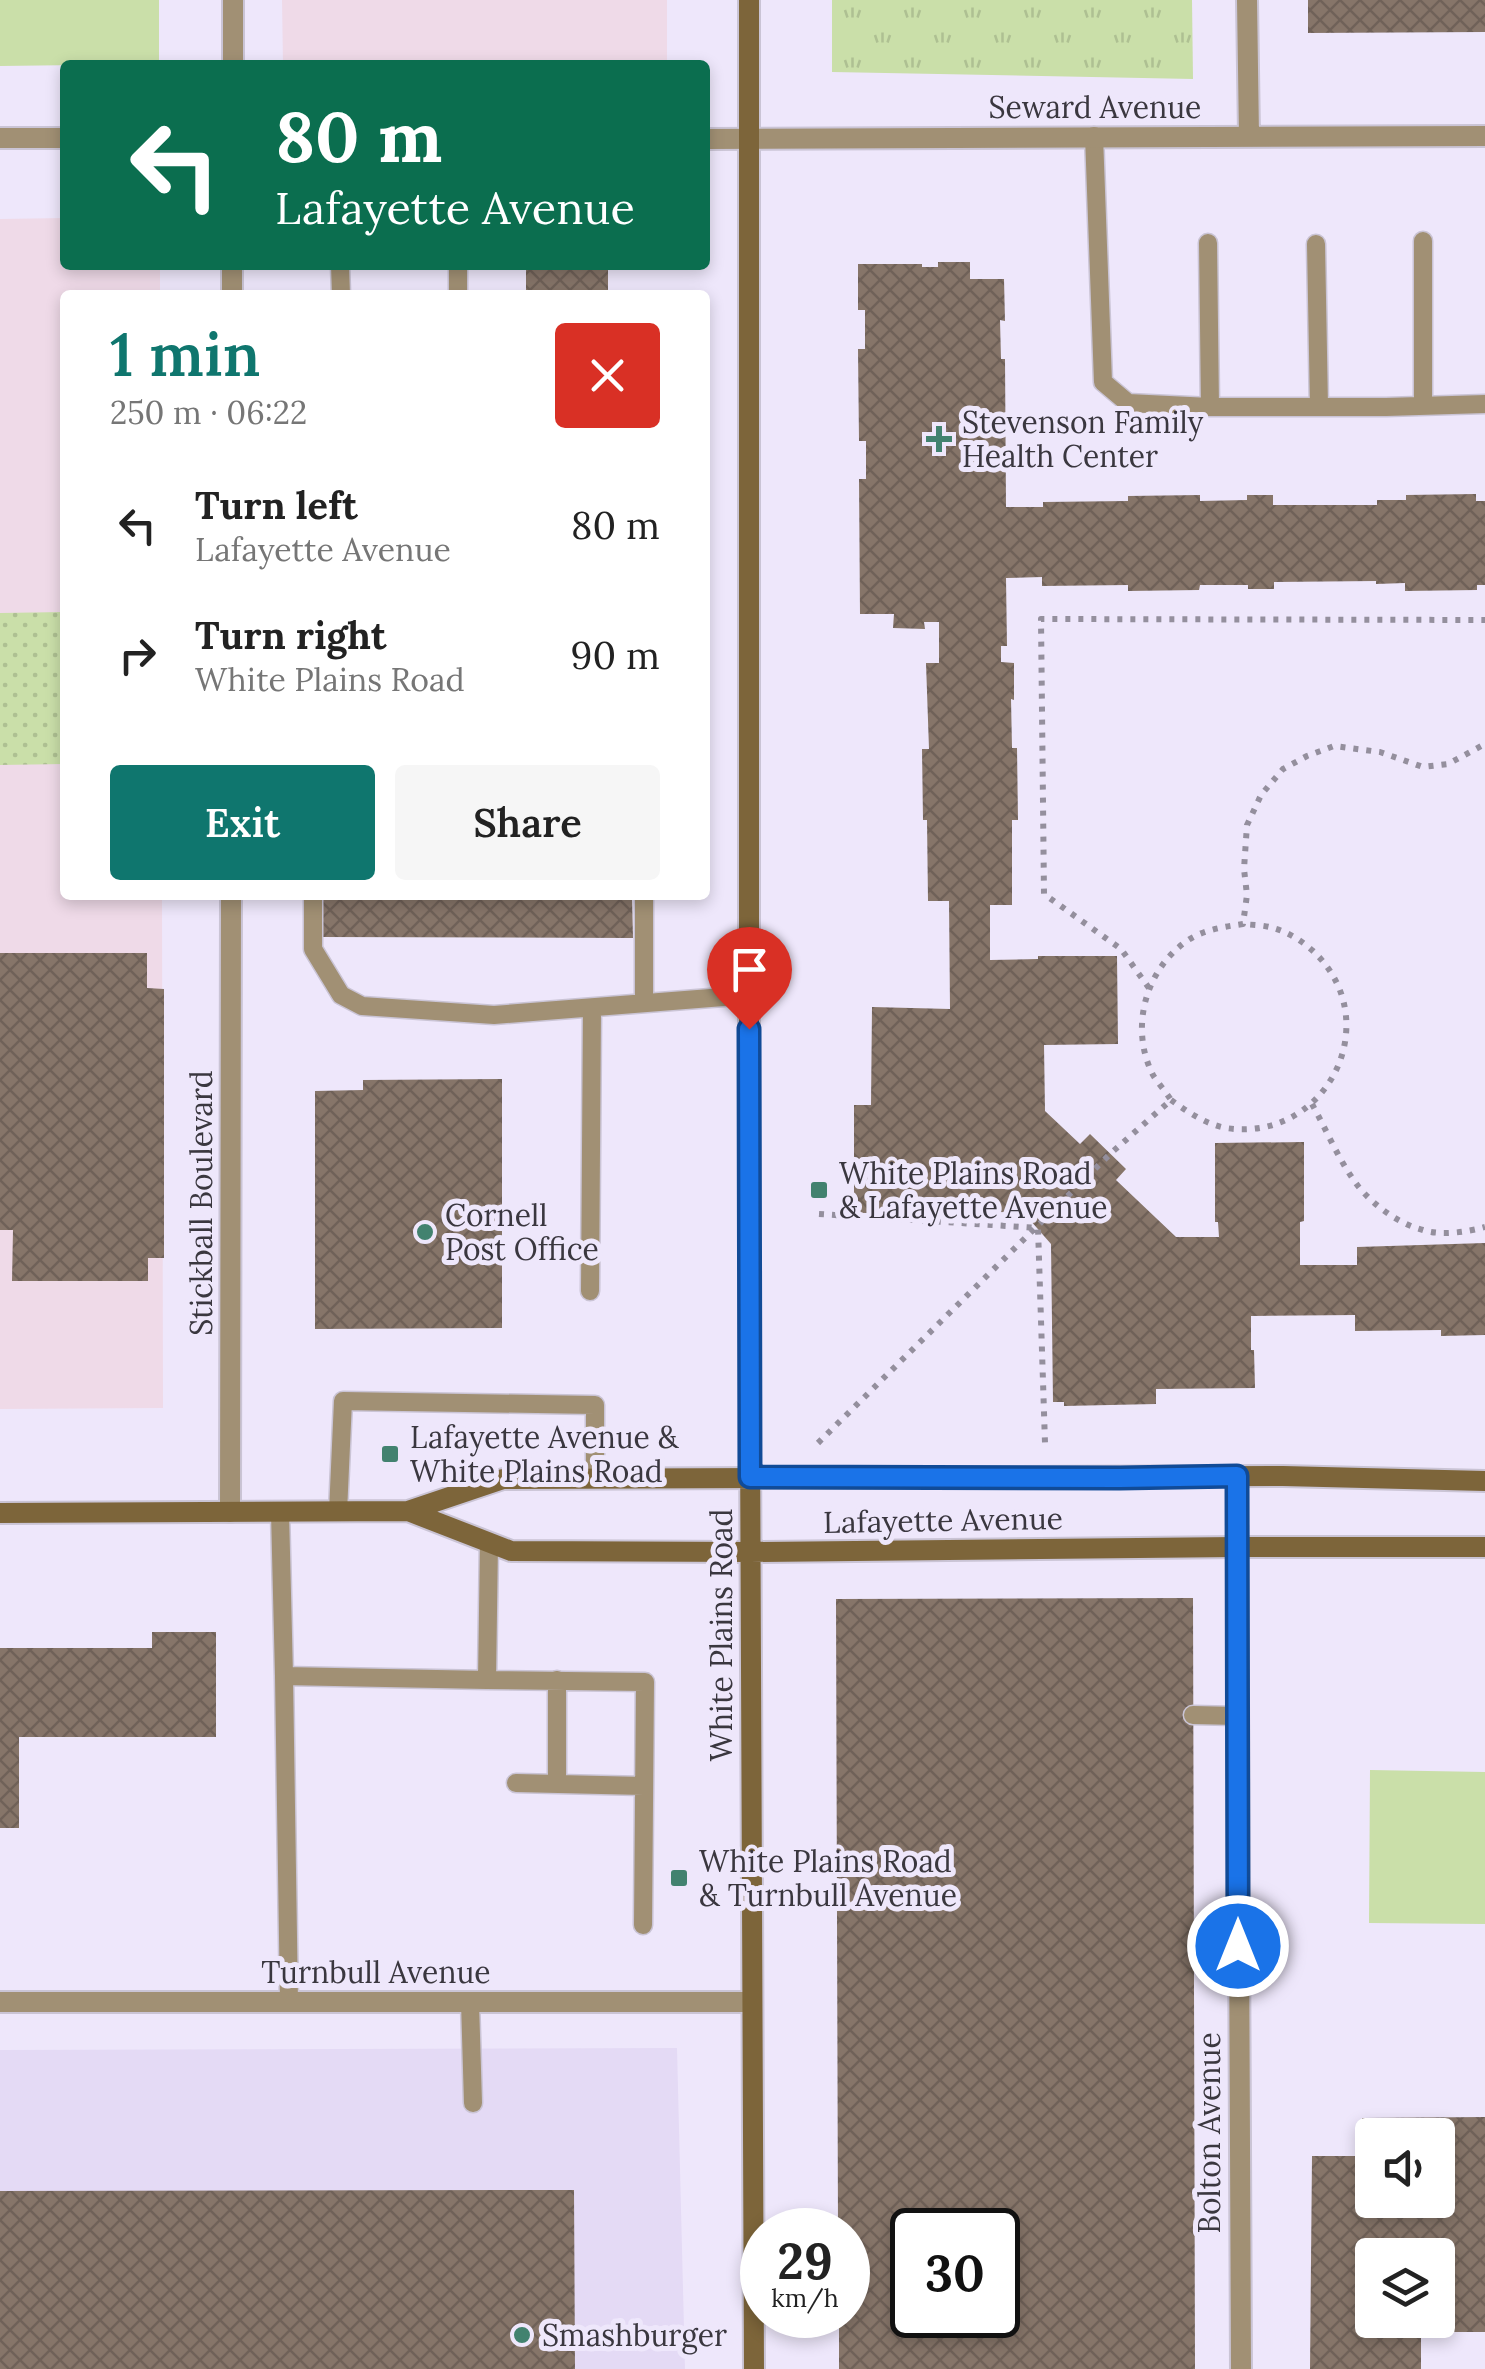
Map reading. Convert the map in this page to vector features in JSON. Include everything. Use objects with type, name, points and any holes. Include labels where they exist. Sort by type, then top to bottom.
[{"type":"street","points":[[232,0],[232,60]]},
{"type":"street","name":"White Plains Road","points":[[748,0],[754,2369]]},
{"type":"street","points":[[1247,0],[1249,136]]},
{"type":"street","name":"Seward Avenue","points":[[710,139],[1485,136]]},
{"type":"street","points":[[0,138],[60,138]]},
{"type":"street","name":"Stickball Boulevard","points":[[230,1512],[231,900]]},
{"type":"street","name":"Lafayette Avenue","points":[[0,1513],[408,1511],[503,1479],[1237,1476],[1485,1480]]},
{"type":"street","name":"Bolton Avenue","points":[[1237,1476],[1240,2369]]},
{"type":"street","name":"Lafayette Avenue","points":[[408,1511],[511,1550],[1485,1547]]},
{"type":"street","name":"Turnbull Avenue","points":[[0,2002],[751,2002]]},
{"type":"lane","points":[[1094,136],[1103,382],[1128,403],[1210,407],[1485,404]]},
{"type":"lane","points":[[1423,240],[1423,406]]},
{"type":"lane","points":[[1208,243],[1210,407]]},
{"type":"lane","points":[[1316,244],[1319,407]]},
{"type":"lane","points":[[312,900],[313,949],[342,995],[362,1006],[494,1016],[749,995]]},
{"type":"lane","points":[[644,900],[644,1004]]},
{"type":"lane","points":[[590,1290],[592,1008]]},
{"type":"lane","points":[[338,1512],[343,1401],[595,1405],[595,1478]]},
{"type":"lane","points":[[280,1512],[289,2002]]},
{"type":"lane","points":[[487,1680],[489,1543]]},
{"type":"lane","points":[[284,1676],[644,1682],[643,1925]]},
{"type":"lane","points":[[557,1784],[558,1680]]},
{"type":"lane","points":[[1194,1715],[1237,1716]]},
{"type":"lane","points":[[516,1783],[644,1786]]},
{"type":"lane","points":[[470,2002],[474,2103]]},
{"type":"path","points":[[1149,988],[1121,949],[1044,894],[1041,619],[1485,620]]},
{"type":"path","points":[[1242,924],[1247,895],[1247,824],[1261,795],[1283,769],[1334,746],[1380,752],[1423,767],[1448,764],[1485,744]]},
{"type":"path","points":[[1242,924],[1274,928],[1302,941],[1325,962],[1341,990],[1347,1020],[1344,1052],[1332,1080],[1312,1104],[1286,1121],[1255,1128],[1224,1128],[1196,1117],[1172,1100],[1153,1075],[1143,1047],[1142,1017],[1149,988],[1164,962],[1186,941],[1213,929],[1242,924]]},
{"type":"path","points":[[818,1443],[1110,1154],[1172,1100]]},
{"type":"path","points":[[1312,1104],[1360,1189],[1387,1213],[1424,1231],[1466,1232],[1485,1227]]},
{"type":"path","points":[[819,1214],[1038,1228]]},
{"type":"path","points":[[1038,1228],[1046,1443]]},
{"type":"shaded area","points":[[282,0],[667,0],[667,60],[283,60]]},
{"type":"shaded area","points":[[60,218],[60,270],[160,270],[160,290],[60,290],[60,900],[162,900],[163,1408],[0,1409],[0,219]]},
{"type":"shaded area","points":[[677,2048],[685,2369],[0,2369],[0,2050]]},
{"type":"green space","points":[[0,0],[159,0],[159,60],[60,60],[60,65],[0,66]]},
{"type":"green space","points":[[832,0],[1192,0],[1193,79],[832,72]]},
{"type":"green space","points":[[60,612],[60,764],[0,765],[0,613]]},
{"type":"green space","points":[[1370,1770],[1485,1772],[1485,1924],[1369,1923]]},
{"type":"building","points":[[1308,0],[1485,0],[1485,32],[1308,33]]},
{"type":"building","points":[[938,262],[970,262],[970,279],[1004,279],[1005,321],[1000,320],[1001,359],[1005,359],[1006,507],[1043,507],[1043,502],[1128,501],[1128,496],[1200,495],[1200,501],[1273,495],[1273,505],[1377,505],[1377,500],[1406,500],[1406,495],[1476,494],[1476,501],[1485,501],[1485,585],[1477,585],[1477,590],[1405,591],[1405,583],[1376,581],[1274,582],[1274,589],[1200,585],[1199,590],[1128,591],[1128,585],[1042,586],[1042,577],[1006,578],[1007,646],[1001,646],[1001,662],[1014,663],[1012,748],[1017,748],[1018,820],[1012,820],[1012,905],[990,905],[990,960],[1117,956],[1118,1044],[1044,1045],[1045,1111],[1080,1144],[1090,1134],[1126,1169],[1116,1180],[1176,1237],[1219,1237],[1215,1222],[1215,1143],[1304,1142],[1300,1265],[1357,1265],[1357,1247],[1485,1243],[1485,1335],[1441,1336],[1441,1330],[1355,1331],[1355,1315],[1251,1316],[1255,1388],[1156,1389],[1156,1404],[1064,1406],[1064,1402],[1053,1402],[1051,1244],[1023,1212],[858,1213],[858,1199],[854,1199],[854,1105],[871,1105],[872,1007],[950,1009],[949,901],[928,901],[927,820],[923,820],[922,749],[929,749],[926,663],[939,663],[939,622],[924,622],[925,629],[893,628],[894,614],[860,614],[859,479],[866,479],[866,441],[859,441],[858,349],[865,349],[865,310],[858,310],[858,264],[938,267]]},
{"type":"building","points":[[526,270],[608,270],[608,290],[526,290]]},
{"type":"building","points":[[319,900],[632,900],[633,938],[319,937]]},
{"type":"building","points":[[0,953],[147,953],[147,988],[164,989],[164,1258],[148,1258],[148,1281],[12,1281],[13,1230],[0,1230]]},
{"type":"building","points":[[502,1079],[502,1328],[315,1329],[315,1091],[363,1090],[363,1080]]},
{"type":"building","points":[[1193,1598],[1195,2369],[839,2369],[839,2338],[870,2338],[870,2208],[838,2208],[836,1599]]},
{"type":"building","points":[[152,1632],[216,1632],[216,1737],[19,1737],[19,1828],[0,1828],[0,1648],[152,1648]]},
{"type":"building","points":[[1485,2117],[1485,2332],[1455,2332],[1455,2238],[1355,2238],[1355,2338],[1421,2338],[1421,2369],[1310,2369],[1312,2156],[1355,2156],[1355,2218],[1455,2218],[1455,2118],[1362,2118]]},
{"type":"building","points":[[574,2190],[575,2369],[0,2369],[0,2191]]},
{"type":"place","name":"Stevenson Family Health Center","points":[[939,439]]},
{"type":"place","name":"White Plains Road & Lafayette Avenue","points":[[819,1190]]},
{"type":"place","name":"Cornell Post Office","points":[[425,1232]]},
{"type":"place","name":"Lafayette Avenue & White Plains Road","points":[[390,1454]]},
{"type":"place","name":"White Plains Road & Turnbull Avenue","points":[[679,1878]]},
{"type":"place","name":"Smashburger","points":[[522,2335]]},
{"type":"route","points":[[749,1029],[750,1477],[1237,1476],[1238,1946]]}]
